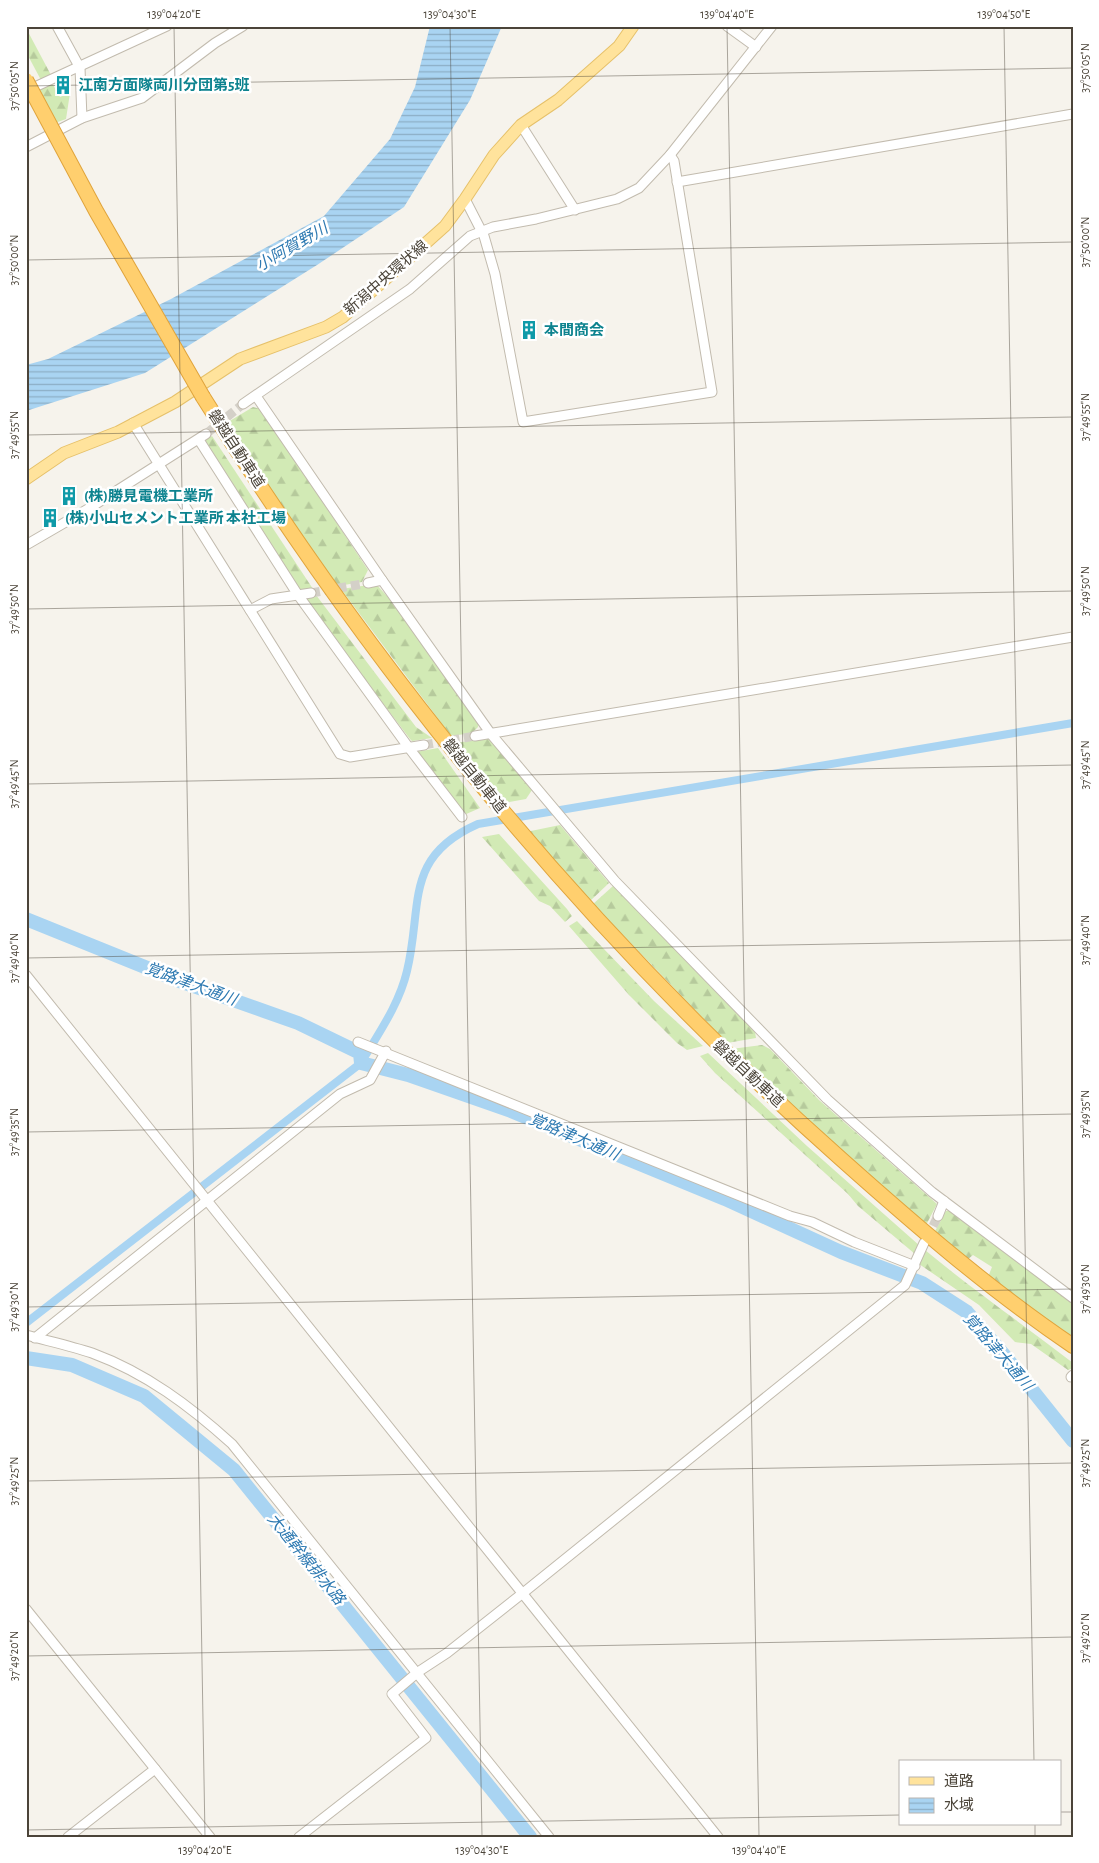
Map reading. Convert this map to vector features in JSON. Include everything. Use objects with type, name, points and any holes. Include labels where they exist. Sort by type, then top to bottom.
[{"type":"highway","name":"磐越自動車道","points":[[26,80],[101,220],[203,397],[317,572],[394,676],[496,804],[655,982],[799,1122],[933,1239],[997,1290],[1073,1346]]},
{"type":"main road","name":"新潟中央環状線","points":[[26,479],[64,453],[118,432],[174,402],[240,359],[326,327],[343,317],[445,226],[494,155],[521,126],[558,100],[619,46],[634,26]]},
{"type":"street","points":[[57,26],[80,68],[82,118]]},
{"type":"street","points":[[26,91],[80,68],[167,26]]},
{"type":"street","points":[[26,146],[82,118],[142,98],[215,43],[243,26]]},
{"type":"street","points":[[727,26],[756,47]]},
{"type":"street","points":[[243,404],[410,289],[470,236],[481,230],[575,210],[616,199],[635,191],[670,155],[772,26]]},
{"type":"street","points":[[677,182],[1073,114]]},
{"type":"street","points":[[521,126],[575,210]]},
{"type":"street","points":[[465,199],[481,230],[495,274],[523,422],[712,392],[674,161],[670,155]]},
{"type":"street","points":[[256,396],[382,580],[491,734],[615,882],[827,1098],[944,1201],[1073,1298]]},
{"type":"street","points":[[133,424],[340,754],[350,757],[424,745]]},
{"type":"street","points":[[26,545],[88,509],[202,437],[298,595],[409,748],[462,817]]},
{"type":"street","points":[[368,583],[382,580]]},
{"type":"street","points":[[250,610],[271,599],[311,593]]},
{"type":"street","points":[[475,736],[1073,637]]},
{"type":"street","points":[[26,975],[718,1837]]},
{"type":"street","points":[[358,1042],[790,1216],[812,1222],[914,1268]]},
{"type":"street","points":[[31,1337],[340,1094],[370,1080],[373,1077],[382,1052]]},
{"type":"street","points":[[938,1216],[944,1201]]},
{"type":"street","points":[[299,1837],[426,1738],[392,1694],[523,1593],[906,1283],[924,1243]]},
{"type":"street","points":[[31,1337],[80,1349],[128,1368],[196,1412],[232,1444],[549,1837]]},
{"type":"street","points":[[26,1609],[210,1837]]},
{"type":"street","points":[[68,1837],[155,1769]]},
{"type":"green space","points":[[26,28],[51,75],[41,80],[26,52]]},
{"type":"green space","points":[[52,83],[60,97],[70,93],[66,119],[55,123],[39,89]]},
{"type":"green space","points":[[253,407],[261,409],[368,570],[362,582],[338,586],[279,502],[228,422]]},
{"type":"green space","points":[[212,436],[313,589],[298,592],[203,441]]},
{"type":"green space","points":[[376,584],[396,606],[478,722],[478,727],[472,733],[451,736],[341,589]]},
{"type":"green space","points":[[316,595],[416,727],[432,738],[412,741],[410,739],[301,596]]},
{"type":"green space","points":[[491,738],[532,790],[526,799],[504,803],[456,743]]},
{"type":"green space","points":[[438,748],[480,808],[464,815],[416,752]]},
{"type":"green space","points":[[560,825],[609,883],[588,903],[526,832]]},
{"type":"green space","points":[[499,834],[567,909],[572,916],[565,922],[550,906],[539,901],[482,837]]},
{"type":"green space","points":[[613,886],[755,1032],[756,1038],[727,1043],[593,904]]},
{"type":"green space","points":[[577,921],[654,1001],[703,1046],[687,1050],[677,1043],[629,995],[569,926]]},
{"type":"green space","points":[[762,1045],[770,1049],[819,1100],[937,1204],[925,1227],[731,1049]]},
{"type":"green space","points":[[708,1053],[807,1146],[920,1246],[915,1254],[858,1206],[848,1194],[715,1073],[700,1056]]},
{"type":"green space","points":[[946,1211],[951,1211],[1073,1303],[1073,1339],[988,1277],[992,1267],[973,1255],[967,1260],[934,1233]]},
{"type":"green space","points":[[925,1250],[1073,1363],[1073,1368],[1068,1370],[1031,1344],[1015,1342],[979,1305],[919,1264]]},
{"type":"water","name":"小阿賀野川","points":[[430,26],[502,26],[470,100],[404,207],[317,265],[145,373],[26,411],[26,365],[48,359],[171,299],[324,216],[390,139],[415,87]]},
{"type":"waterway","points":[[26,1323],[361,1063],[387,1019],[403,984],[412,947],[420,885],[427,868],[438,852],[454,837],[478,824],[1073,723]]},
{"type":"waterway","name":"覚路津大通川","points":[[26,919],[182,982],[298,1023],[360,1053],[361,1063],[408,1075],[511,1111],[725,1199],[841,1252],[922,1283],[967,1312],[1073,1441]]},
{"type":"waterway","name":"大通幹線排水路","points":[[26,1358],[72,1365],[144,1396],[234,1470],[530,1837]]},
{"type":"tunnel","points":[[206,434],[243,404]]},
{"type":"tunnel","points":[[311,593],[368,583]]},
{"type":"tunnel","points":[[424,745],[475,736]]},
{"type":"tunnel","points":[[927,1238],[938,1216]]},
{"type":"place","name":"江南方面隊両川分団第5班","points":[[63,85]]},
{"type":"place","name":"本間商会","points":[[529,330]]},
{"type":"place","name":"(株)勝見電機工業所","points":[[69,496]]},
{"type":"place","name":"(株)小山セメント工業所 本社工場","points":[[50,518]]}]
